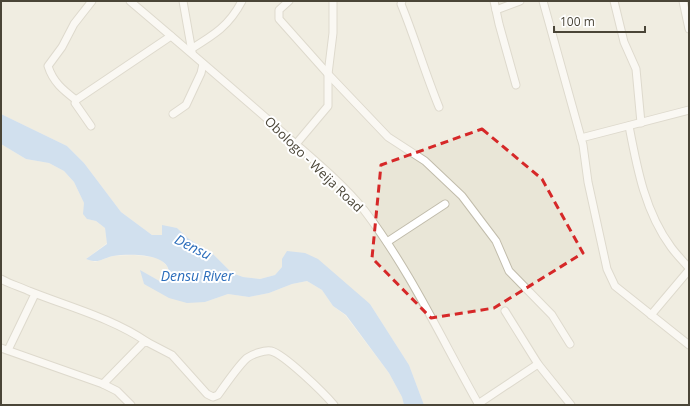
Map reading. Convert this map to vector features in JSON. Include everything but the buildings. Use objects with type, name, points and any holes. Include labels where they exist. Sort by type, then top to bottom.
[{"type":"street","points":[[91,126],[75,103],[76,100],[60,88],[53,79],[48,66],[62,47],[74,24],[92,1]]},
{"type":"street","name":"Obologo - Weija Road","points":[[130,1],[192,52],[296,144],[363,209],[387,242],[435,324],[479,404]]},
{"type":"street","points":[[183,1],[192,52],[232,18],[242,1]]},
{"type":"street","points":[[289,1],[279,10],[279,19],[328,74],[388,137],[425,161],[462,196],[496,241],[509,271],[552,316],[570,344]]},
{"type":"street","points":[[296,144],[328,106],[328,74],[333,33],[333,1]]},
{"type":"street","points":[[402,1],[401,4],[439,107]]},
{"type":"street","points":[[494,1],[516,85]]},
{"type":"street","points":[[496,10],[520,1]]},
{"type":"street","points":[[543,1],[583,145],[588,182],[607,269],[611,279],[615,286],[689,345]]},
{"type":"street","points":[[614,1],[624,42],[636,68],[641,123]]},
{"type":"street","points":[[683,1],[689,28]]},
{"type":"street","points":[[76,100],[171,36]]},
{"type":"street","points":[[173,114],[186,105],[204,64]]},
{"type":"street","points":[[581,138],[689,110]]},
{"type":"street","points":[[630,126],[643,191],[654,216],[671,247],[689,269],[651,315]]},
{"type":"street","points":[[387,242],[445,204]]},
{"type":"street","points":[[1,279],[35,294],[113,323],[136,334],[147,342],[172,355],[207,394],[213,397],[218,395],[247,358],[270,351],[280,355],[324,393],[334,405]]},
{"type":"street","points":[[35,294],[4,349],[103,384],[116,391],[131,405]]},
{"type":"street","points":[[505,311],[538,364],[571,405]]},
{"type":"street","points":[[103,384],[143,343],[147,342]]},
{"type":"street","points":[[479,404],[538,364]]},
{"type":"highlighted area","points":[[482,129],[542,179],[583,253],[494,308],[431,318],[372,258],[381,165]]},
{"type":"shaded area","points":[[1,1],[689,1],[689,405],[424,405],[409,365],[370,304],[282,259],[282,267],[275,275],[260,279],[243,277],[232,273],[212,253],[189,239],[177,228],[162,226],[162,235],[152,235],[121,212],[84,163],[67,146],[1,114]]},
{"type":"shaded area","points":[[1,144],[26,159],[49,163],[64,171],[74,182],[84,203],[87,219],[96,221],[105,228],[107,243],[86,259],[95,262],[113,256],[134,255],[159,258],[167,266],[170,278],[163,283],[141,271],[144,284],[205,302],[228,294],[249,297],[269,293],[292,284],[307,281],[322,290],[333,306],[345,315],[389,373],[402,397],[404,405],[1,405]]},
{"type":"water","name":"Densu River","points":[[1,114],[67,146],[84,163],[121,212],[152,235],[162,235],[162,225],[177,228],[189,239],[212,253],[232,273],[243,277],[260,279],[275,275],[282,267],[282,259],[287,251],[305,253],[318,259],[370,304],[409,365],[424,405],[404,405],[402,397],[389,373],[346,315],[333,306],[322,290],[307,281],[292,284],[269,293],[249,297],[228,294],[205,302],[187,303],[169,298],[144,284],[140,270],[163,283],[170,278],[167,266],[157,259],[142,255],[126,255],[113,256],[97,261],[86,259],[107,244],[105,228],[96,221],[87,219],[83,214],[84,203],[74,182],[64,171],[49,163],[26,159],[1,144]]},
{"type":"water label","name":"Densu","points":[[193,247]]}]
